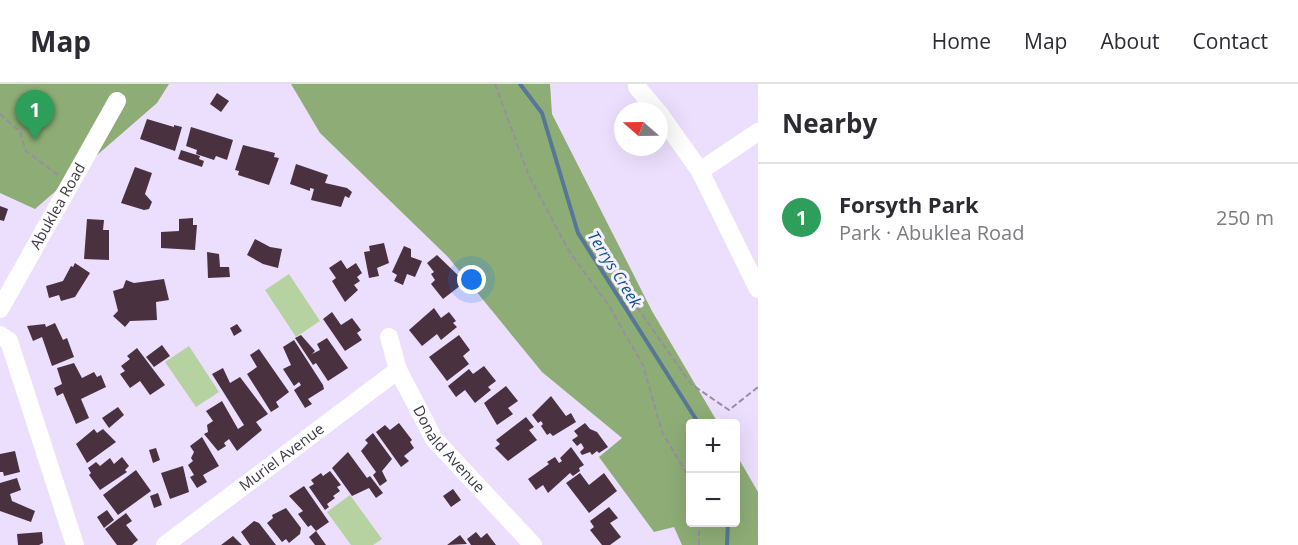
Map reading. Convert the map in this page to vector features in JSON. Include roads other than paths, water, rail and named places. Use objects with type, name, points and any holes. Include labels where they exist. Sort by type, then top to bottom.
[{"type":"street","points":[[637,87],[650,102]]},
{"type":"street","name":"Abuklea Road","points":[[0,309],[117,101]]},
{"type":"street","points":[[668,126],[700,171],[758,289]]},
{"type":"street","points":[[700,171],[758,132]]},
{"type":"street","points":[[0,335],[9,341],[75,545]]},
{"type":"street","name":"Donald Avenue","points":[[389,337],[398,370],[434,439],[533,545]]},
{"type":"street","name":"Muriel Avenue","points":[[165,545],[398,370]]},
{"type":"waterway","name":"Terrys Creek","points":[[520,84],[542,113],[578,233],[696,419]]},
{"type":"waterway","name":"Terrys Creek","points":[[727,545],[728,527]]},
{"type":"place","name":"Forsyth Park","points":[[35,140]]}]
